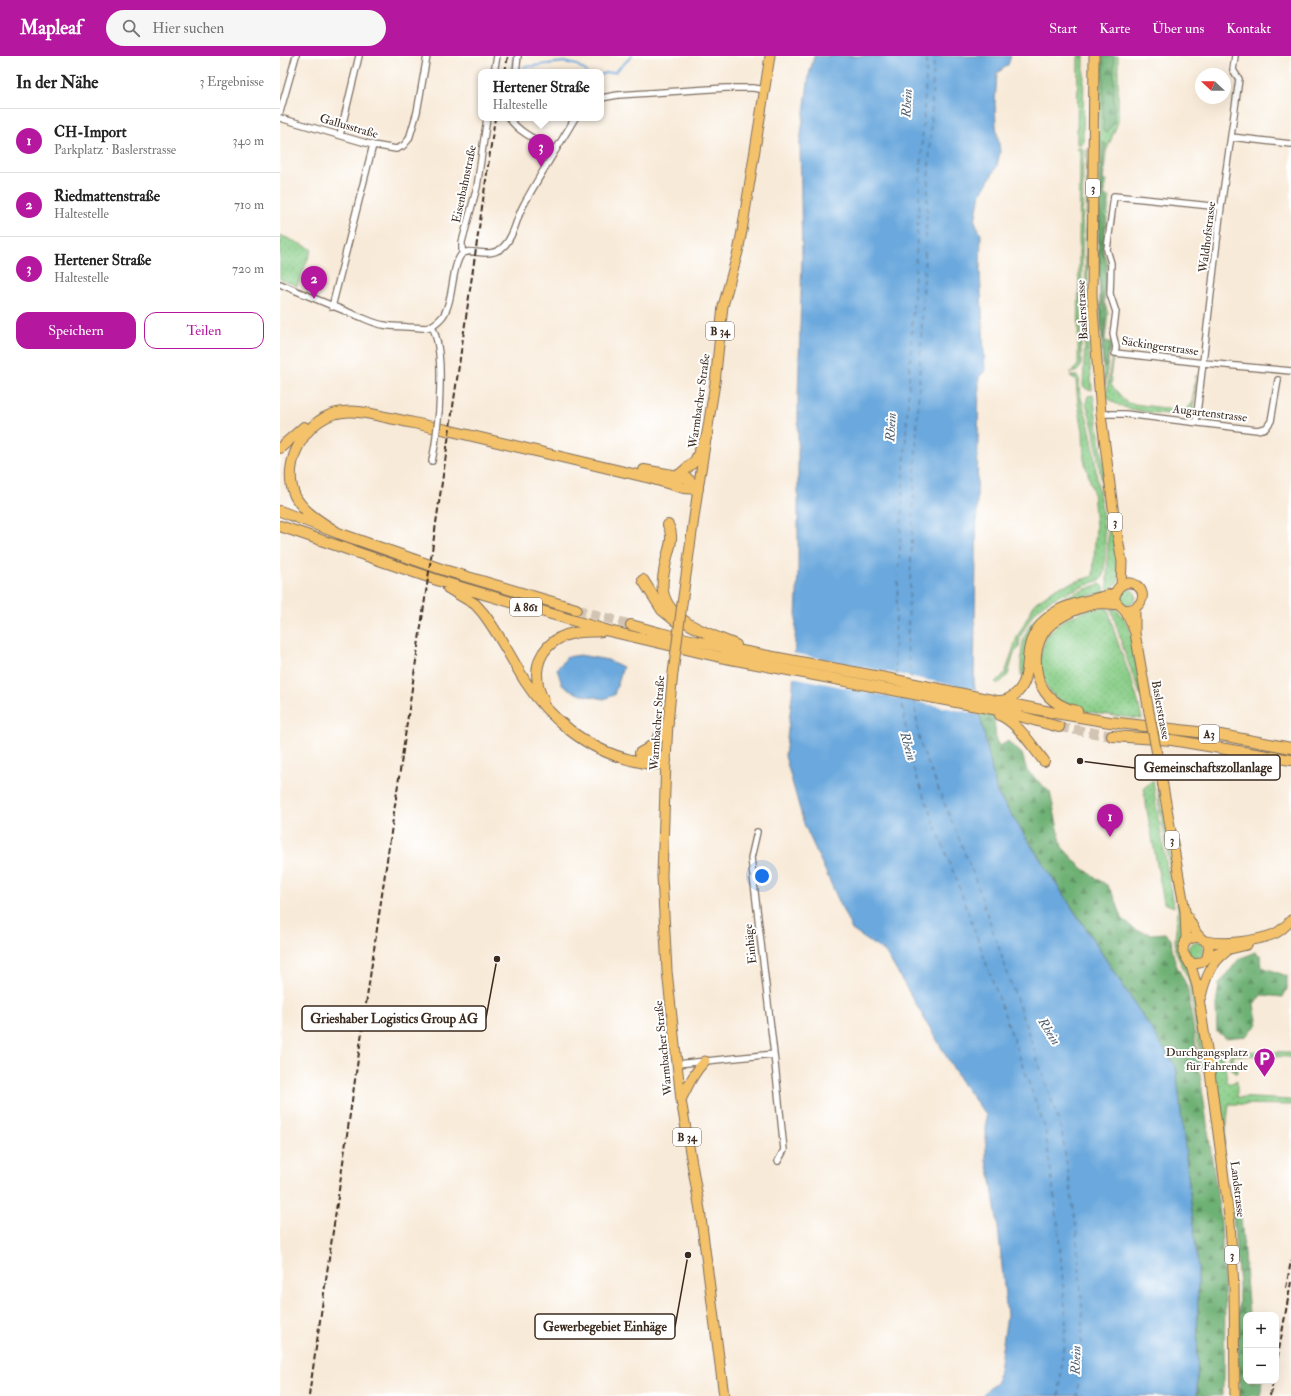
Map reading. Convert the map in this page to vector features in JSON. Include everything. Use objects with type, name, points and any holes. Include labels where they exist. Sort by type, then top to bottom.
[{"type":"highway","points":[[280,448],[313,419],[329,410],[346,406],[366,408],[687,478],[698,489]]},
{"type":"highway","points":[[338,533],[315,518],[300,504],[292,488],[290,472],[294,453],[303,435],[328,415],[343,412],[364,412],[406,421],[650,478],[684,488],[698,489]]},
{"type":"highway","points":[[678,476],[694,461],[708,433]]},
{"type":"highway","name":"A 861","points":[[280,511],[338,533],[576,609]]},
{"type":"highway","points":[[668,525],[672,535],[662,582],[668,604],[674,613],[700,629],[759,654]]},
{"type":"highway","name":"A 861","points":[[280,526],[443,582],[609,631],[706,654],[891,679]]},
{"type":"highway","points":[[644,580],[657,604],[670,617],[731,649]]},
{"type":"highway","points":[[443,582],[450,591],[474,604],[483,613],[526,682],[551,713],[569,730],[584,741],[601,750],[622,758],[659,765],[666,761],[660,756],[616,752],[603,747],[580,733],[550,708],[541,696],[537,682],[538,666],[542,654],[550,644],[560,638],[574,633],[609,631]]},
{"type":"highway","points":[[1044,761],[1015,724],[998,709],[1001,701],[1011,697],[1021,689],[1024,684],[1027,672],[1030,643],[1034,634],[1046,620],[1061,608],[1071,604],[1104,597],[1118,589]]},
{"type":"highway","points":[[1120,607],[1101,603],[1077,609],[1053,623],[1047,628],[1038,642],[1035,664],[1036,672],[1045,692],[1061,706],[1089,714],[1140,725]]},
{"type":"highway","name":"A 861","points":[[631,624],[660,633],[759,654],[780,663],[891,690]]},
{"type":"highway","points":[[674,629],[700,641]]},
{"type":"highway","name":"A3","points":[[891,679],[1059,727]]},
{"type":"highway","name":"A3","points":[[891,690],[974,706],[1055,714],[1215,734],[1291,748]]},
{"type":"highway","points":[[640,753],[649,749],[655,743],[668,723]]},
{"type":"highway","name":"A3","points":[[1112,736],[1172,740],[1288,761]]},
{"type":"main road","name":"Warmbacher Straße","points":[[724,1396],[700,1210],[681,1100],[667,971],[662,876],[668,723],[682,604],[715,383],[723,306],[740,238],[766,90],[770,56]]},
{"type":"main road","name":"Baslerstrasse","points":[[1094,56],[1092,296],[1101,414],[1113,508],[1122,562],[1118,589]]},
{"type":"main road","name":"Baslerstrasse","points":[[1122,562],[1134,584]]},
{"type":"main road","points":[[1125,583],[1134,584],[1140,589],[1142,594],[1141,602],[1134,609],[1127,610],[1120,607],[1116,601],[1118,589],[1125,583]]},
{"type":"main road","name":"Baslerstrasse","points":[[1120,607],[1135,633]]},
{"type":"main road","name":"Baslerstrasse","points":[[1134,609],[1135,633],[1188,925],[1185,943]]},
{"type":"main road","points":[[1291,920],[1277,932],[1258,938],[1217,943],[1198,937],[1191,938],[1185,943],[1183,952],[1188,961],[1195,964],[1218,952],[1275,938],[1291,930]]},
{"type":"main road","points":[[1188,925],[1204,940],[1209,951],[1205,960]]},
{"type":"main road","points":[[1199,1004],[1205,979],[1210,968],[1228,950]]},
{"type":"main road","name":"Landstrasse","points":[[1197,986],[1199,973],[1205,960]]},
{"type":"main road","name":"Landstrasse","points":[[1188,961],[1197,986],[1230,1224],[1234,1286],[1235,1396]]},
{"type":"main road","points":[[681,1100],[692,1077],[705,1061]]},
{"type":"street","points":[[280,112],[296,56]]},
{"type":"street","points":[[340,135],[359,56]]},
{"type":"street","name":"Gallusstraße","points":[[280,118],[373,145],[396,149],[403,146],[409,139],[417,112],[427,56]]},
{"type":"street","points":[[494,69],[496,56]]},
{"type":"street","points":[[516,69],[518,56]]},
{"type":"street","name":"Waldhofstrasse","points":[[1196,422],[1221,207],[1239,79],[1233,70],[1235,56]]},
{"type":"street","points":[[604,98],[726,88],[766,90]]},
{"type":"street","name":"Eisenbahnstraße","points":[[464,253],[462,250],[462,242],[476,187],[487,121]]},
{"type":"street","points":[[512,121],[515,127],[556,150]]},
{"type":"street","points":[[280,284],[332,307],[383,325],[417,328],[432,326],[444,315],[448,306],[459,258],[464,253],[469,251],[491,253],[501,248],[505,244],[511,236],[522,208],[573,121]]},
{"type":"street","points":[[1231,137],[1291,144]]},
{"type":"street","points":[[332,307],[373,145]]},
{"type":"street","name":"Säckingerstrasse","points":[[1204,363],[1115,352],[1116,346],[1113,334],[1116,312],[1110,294],[1111,263],[1107,250],[1114,196],[1221,207]]},
{"type":"street","points":[[432,326],[436,336],[440,370],[439,411],[432,461]]},
{"type":"street","points":[[1204,363],[1291,372]]},
{"type":"street","name":"Augartenstrasse","points":[[1101,414],[1124,414],[1257,430],[1266,428],[1271,421],[1278,380]]},
{"type":"street","name":"Einhäge","points":[[757,832],[751,858],[784,1150],[778,1161]]},
{"type":"street","points":[[677,1064],[774,1054]]},
{"type":"green space","points":[[1078,56],[1084,56],[1083,142],[1081,144],[1077,144]]},
{"type":"green space","points":[[1100,56],[1118,56],[1118,122],[1106,152],[1103,181],[1107,181],[1104,196],[1110,197],[1103,251],[1108,264],[1104,301],[1108,313],[1105,341],[1112,342],[1105,387],[1101,347],[1098,260]]},
{"type":"green space","points":[[1103,56],[1114,56],[1114,122],[1106,134],[1103,131]]},
{"type":"green space","points":[[1104,142],[1106,144],[1104,153],[1103,195],[1107,201],[1102,251],[1106,265],[1103,301],[1106,314],[1104,341],[1110,345],[1105,368],[1099,260],[1102,145]]},
{"type":"green space","points":[[1076,147],[1082,148],[1083,150],[1081,364],[1077,371],[1070,373],[1078,365],[1080,152]]},
{"type":"green space","points":[[1088,149],[1088,342],[1092,390],[1088,390],[1083,386]]},
{"type":"green space","points":[[280,235],[312,249],[297,286],[280,279]]},
{"type":"green space","points":[[1112,355],[1110,377],[1112,378],[1111,385],[1127,403],[1186,411],[1192,404],[1196,375],[1193,409],[1189,413],[1182,415],[1139,411],[1118,405],[1110,400],[1105,393],[1107,391]]},
{"type":"green space","points":[[1070,376],[1077,376],[1079,379],[1081,399],[1092,442],[1104,528],[1105,565],[1103,577],[1100,580],[1061,595],[1045,603],[1033,614],[1020,637],[1019,648],[1014,653],[1008,675],[998,684],[995,682],[1005,674],[1017,637],[1035,603],[1056,588],[1093,576],[1096,526],[1093,491],[1084,460],[1083,431],[1076,380]]},
{"type":"green space","points":[[1093,395],[1119,566],[1118,582],[1108,591],[1107,518],[1094,431],[1086,403],[1088,396]]},
{"type":"green space","points":[[1100,584],[1104,587],[1105,592],[1065,602],[1023,676],[1021,676],[1021,654],[1023,642],[1034,619],[1043,610],[1064,597]]},
{"type":"green space","points":[[1128,589],[1134,591],[1136,597],[1134,603],[1128,605],[1122,603],[1120,597],[1122,591]]},
{"type":"green space","points":[[1100,608],[1108,608],[1111,622],[1135,691],[1142,719],[1098,714],[1075,708],[1057,699],[1049,691],[1044,682],[1041,673],[1041,653],[1049,634],[1060,622],[1071,616]]},
{"type":"green space","points":[[1111,608],[1116,609],[1122,615],[1130,629],[1142,699],[1125,654]]},
{"type":"green space","points":[[979,711],[994,716],[996,741],[1000,746],[1008,741],[1022,754],[1027,771],[1050,792],[1062,847],[1081,867],[1108,886],[1116,901],[1122,918],[1135,930],[1151,934],[1165,933],[1171,939],[1175,961],[1188,991],[1221,1221],[1225,1301],[1223,1396],[1197,1396],[1198,1267],[1176,1067],[997,792]]},
{"type":"green space","points":[[1153,780],[1174,907],[1164,903],[1144,794],[1144,788]]},
{"type":"green space","points":[[1158,788],[1183,926],[1183,937],[1179,950],[1181,958],[1189,967],[1191,974],[1205,1069],[1202,1070],[1189,981],[1176,952],[1175,940],[1178,910],[1159,805]]},
{"type":"green space","points":[[1196,942],[1203,947],[1204,950],[1199,957],[1196,958],[1189,953],[1188,950],[1193,943]]},
{"type":"green space","points":[[1255,952],[1261,956],[1262,967],[1287,976],[1287,989],[1283,997],[1261,995],[1254,1005],[1258,1024],[1246,1036],[1226,1038],[1217,1032],[1216,1006],[1219,984],[1239,959]]},
{"type":"green space","points":[[1233,1051],[1291,1052],[1291,1057],[1233,1055],[1234,1068],[1237,1070],[1237,1074],[1231,1068],[1229,1057]]},
{"type":"green space","points":[[1217,1055],[1221,1056],[1225,1064],[1227,1083],[1232,1083],[1237,1080],[1237,1097],[1291,1100],[1291,1105],[1229,1104],[1224,1146],[1212,1062]]},
{"type":"green space","points":[[1231,1193],[1241,1217],[1249,1312],[1243,1312],[1243,1384],[1262,1384],[1260,1396],[1240,1396],[1238,1357],[1239,1285]]},
{"type":"water","name":"Rhein","points":[[814,56],[1011,56],[1008,65],[997,73],[995,104],[996,125],[1000,151],[997,166],[980,195],[975,221],[981,235],[980,271],[985,371],[979,377],[974,682],[997,793],[1176,1067],[1198,1267],[1197,1396],[983,1396],[984,1393],[997,1382],[1007,1316],[998,1227],[990,1174],[986,1160],[986,1115],[962,1083],[886,953],[852,930],[804,824],[785,756],[793,687],[798,572],[798,398],[802,257],[800,142],[809,75]]},
{"type":"water","points":[[580,655],[608,660],[623,667],[614,695],[604,699],[578,694],[562,685],[557,669],[567,657]]},
{"type":"pier","points":[[793,653],[977,690],[982,715],[792,677]]},
{"type":"waterway","points":[[512,68],[514,56]]},
{"type":"waterway","points":[[604,74],[615,72],[632,56]]},
{"type":"waterway","points":[[524,67],[564,62],[577,65],[583,69]]},
{"type":"ferry route","points":[[897,676],[894,654],[927,56]]},
{"type":"ferry route","points":[[911,679],[907,647],[934,56]]},
{"type":"ferry route","points":[[901,697],[912,765],[959,887],[1045,1128],[1058,1225],[1066,1319],[1059,1396]]},
{"type":"ferry route","points":[[914,700],[920,744],[973,873],[1061,1128],[1076,1224],[1083,1319],[1077,1396]]},
{"type":"tunnel","points":[[576,609],[631,625]]},
{"type":"tunnel","points":[[1059,727],[1112,736]]},
{"type":"railway","points":[[506,69],[508,56]]},
{"type":"railway","points":[[309,1396],[495,121]]},
{"type":"railway","points":[[1286,1288],[1291,1261]]},
{"type":"railway","points":[[1279,1350],[1291,1282]]},
{"type":"railway","points":[[1270,1396],[1272,1384]]},
{"type":"place","name":"Hertener Straße","points":[[541,167]]},
{"type":"place","name":"Riedmattenstraße","points":[[314,299]]},
{"type":"place","name":"Gemeinschaftszollanlage","points":[[1080,761]]},
{"type":"place","name":"CH-Import","points":[[1110,837]]},
{"type":"place","name":"Grieshaber Logistics Group AG","points":[[497,959]]},
{"type":"place","name":"Durchgangsplatz für Fahrende","points":[[1264,1078]]},
{"type":"place","name":"Gewerbegebiet Einhäge","points":[[688,1255]]}]
